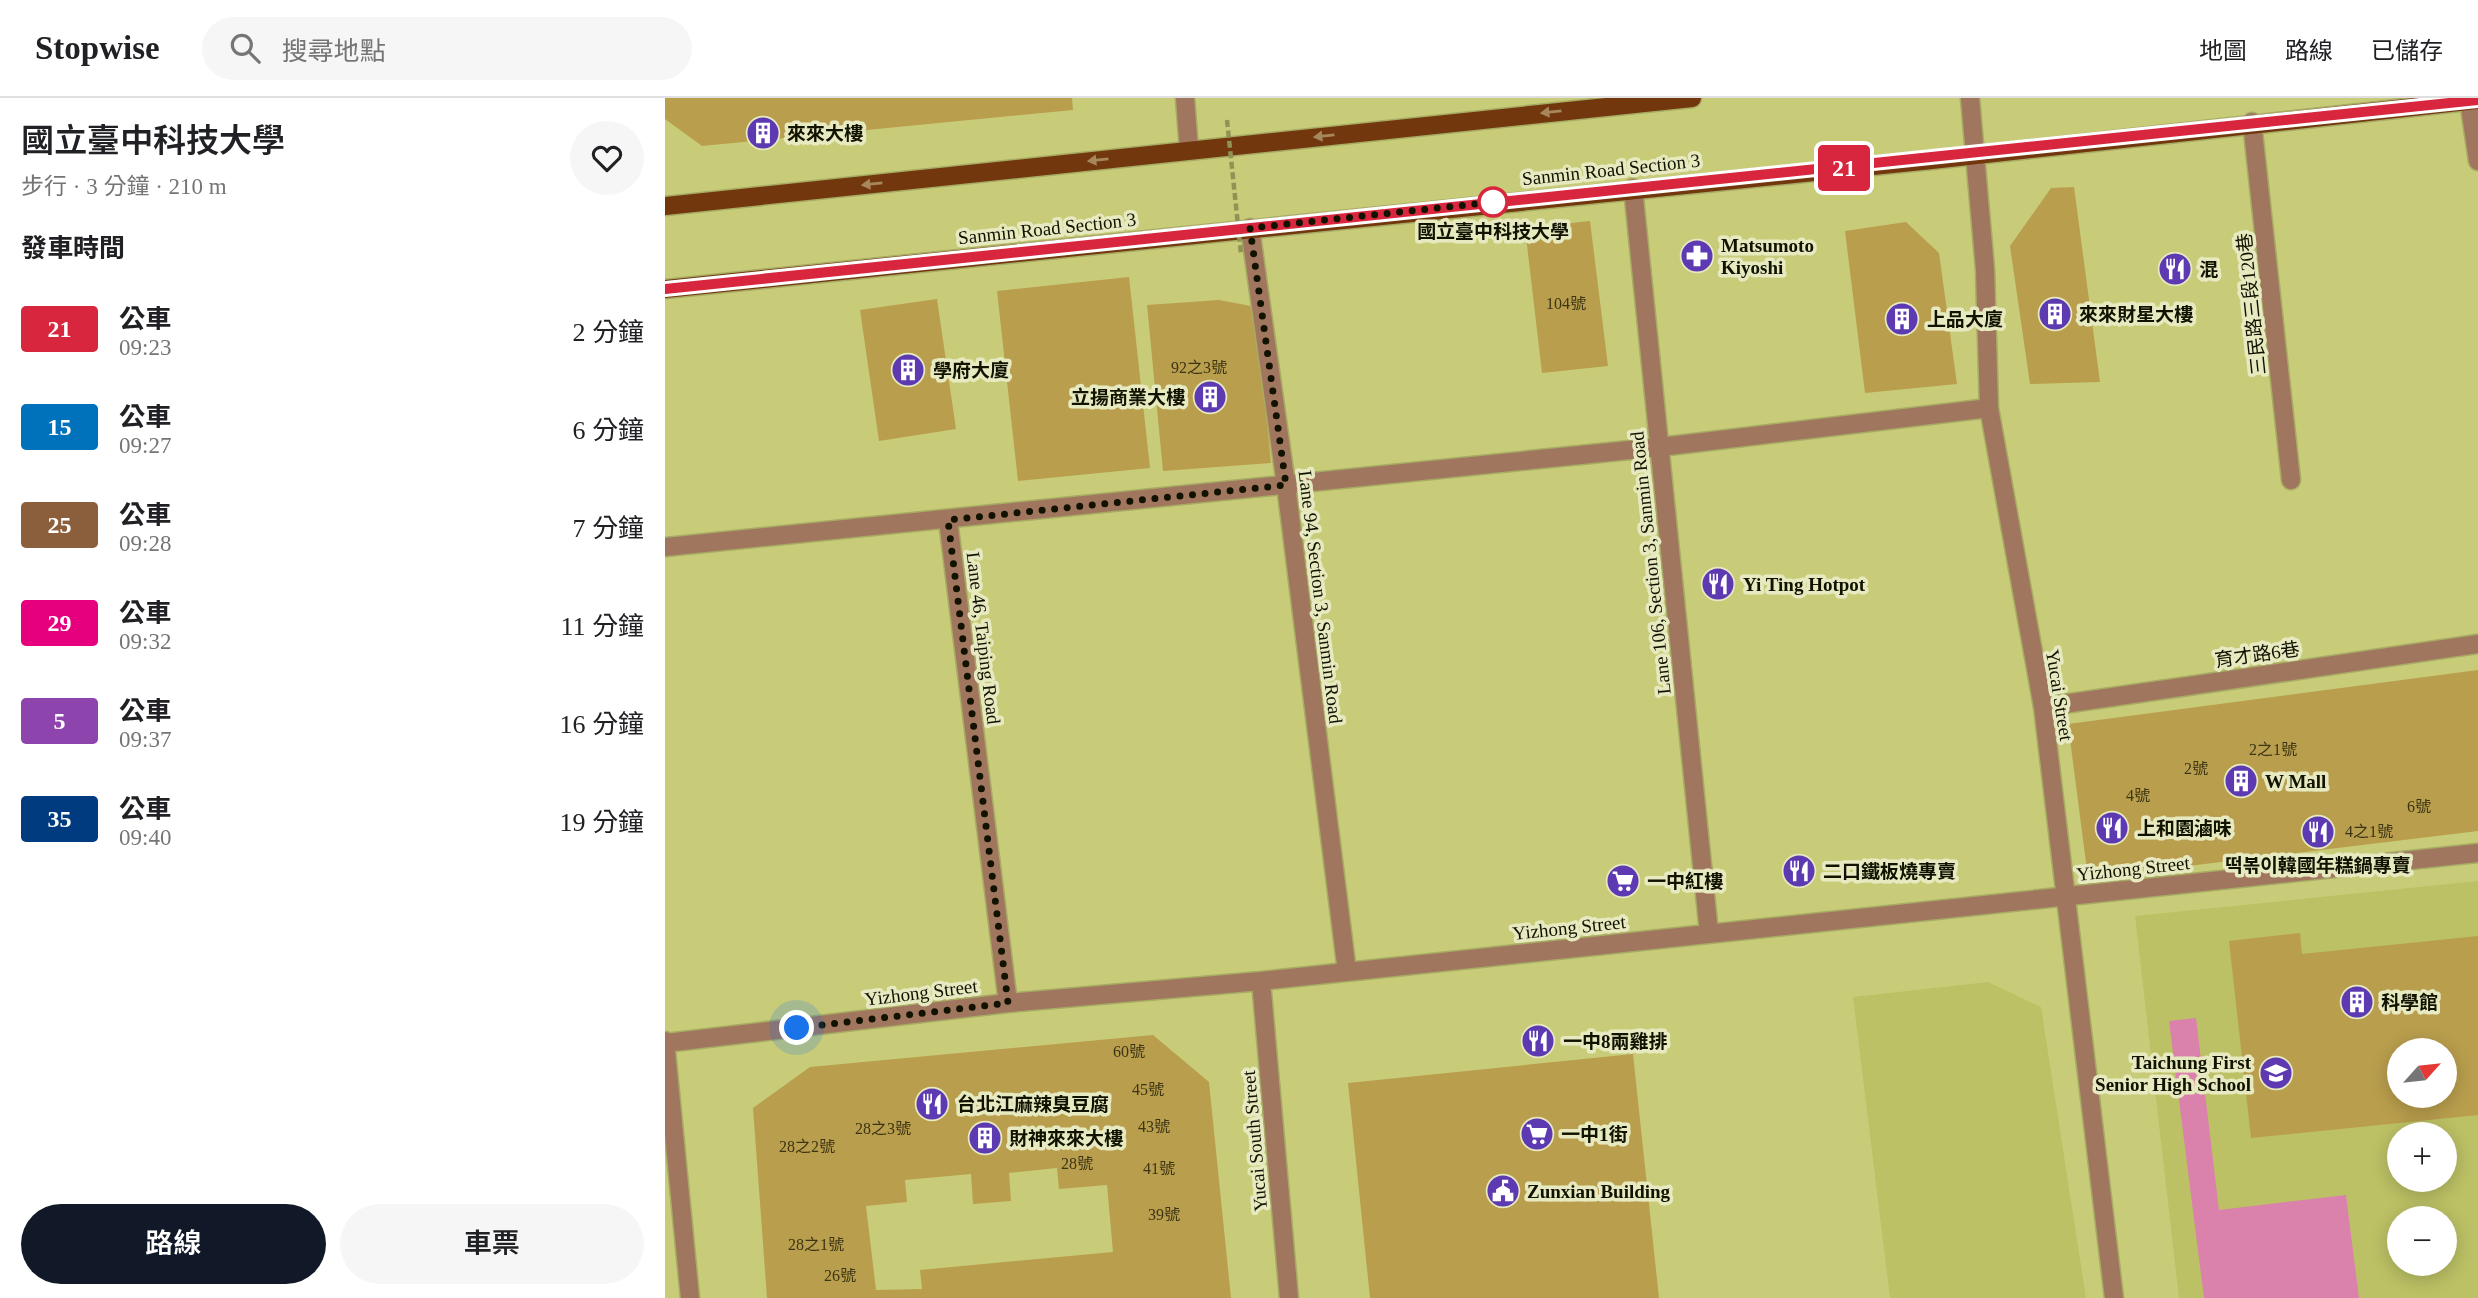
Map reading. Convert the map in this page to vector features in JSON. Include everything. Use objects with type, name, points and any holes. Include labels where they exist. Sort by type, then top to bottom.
[{"type":"main road","points":[[665,206],[1692,98]]},
{"type":"main road","name":"Sanmin Road Section 3","points":[[665,289],[2103,142],[2252,122],[2473,100]]},
{"type":"street","points":[[1185,98],[1189,150]]},
{"type":"street","name":"Yucai Street","points":[[1970,98],[1985,269],[1989,408],[2043,707],[2114,1298]]},
{"type":"street","points":[[2473,100],[2478,161]]},
{"type":"street","name":"三民路三段120巷","points":[[2252,122],[2291,480]]},
{"type":"street","name":"Lane 106, Section 3, Sanmin Road","points":[[1633,188],[1709,933]]},
{"type":"street","name":"Lane 94, Section 3, Sanmin Road","points":[[1250,228],[1286,485],[1347,972]]},
{"type":"street","points":[[665,547],[1660,447],[1989,408]]},
{"type":"street","name":"Lane 46, Taiping Road","points":[[948,520],[1008,1003]]},
{"type":"street","name":"育才路6巷","points":[[2043,707],[2478,644]]},
{"type":"street","name":"Yizhong Street","points":[[665,1043],[1008,1003],[1261,981],[2478,853]]},
{"type":"street","name":"Yucai South Street","points":[[1261,981],[1289,1298]]},
{"type":"street","points":[[665,1043],[690,1298]]},
{"type":"path","points":[[1227,120],[1241,254]]},
{"type":"shaded area","name":"Taichung First Senior High School","points":[[2478,881],[2478,1298],[2179,1298],[2135,916]]},
{"type":"shaded area","points":[[1988,982],[2041,1007],[2086,1298],[1890,1298],[1853,997]]},
{"type":"shaded area","points":[[2196,1018],[2219,1210],[2346,1195],[2359,1298],[2204,1298],[2169,1021]]},
{"type":"building","name":"來來大樓","points":[[665,98],[1072,98],[1073,110],[702,146],[665,119]]},
{"type":"building","name":"來來財星大樓","points":[[2074,187],[2100,382],[2030,384],[2010,246],[2051,188]]},
{"type":"building","points":[[1590,221],[1608,366],[1542,373],[1525,228]]},
{"type":"building","name":"上品大廈","points":[[1906,222],[1939,253],[1957,384],[1865,393],[1845,231]]},
{"type":"building","points":[[1129,277],[1150,468],[1018,481],[997,291]]},
{"type":"building","name":"學府大廈","points":[[937,299],[956,429],[879,441],[860,310]]},
{"type":"building","name":"立揚商業大樓","points":[[1219,300],[1251,306],[1258,331],[1271,463],[1163,471],[1147,305]]},
{"type":"building","points":[[2478,670],[2478,831],[2088,878],[2068,724]]},
{"type":"building","name":"科學館","points":[[2300,933],[2302,954],[2478,936],[2478,1115],[2387,1122],[2387,1124],[2251,1138],[2229,941]]},
{"type":"building","name":"財神來來大樓","points":[[1153,1035],[1209,1082],[1231,1298],[767,1298],[753,1108],[810,1067]],"holes":[[[1057,1168],[1059,1189],[1107,1185],[1113,1252],[920,1270],[922,1289],[876,1290],[866,1206],[907,1202],[905,1180],[971,1174],[973,1204],[1011,1201],[1009,1173]]]},
{"type":"building","name":"Zunxian Building","points":[[1633,1054],[1659,1298],[1370,1298],[1348,1083]]},
{"type":"bus line","name":"21","points":[[665,289],[1478,204],[1931,160],[2103,142],[2252,122],[2478,100]]},
{"type":"place","name":"來來大樓","points":[[763,133]]},
{"type":"place","name":"國立臺中科技大學","points":[[1493,202]]},
{"type":"place","name":"Matsumoto Kiyoshi","points":[[1697,256]]},
{"type":"place","name":"混","points":[[2175,269]]},
{"type":"place","name":"來來財星大樓","points":[[2055,314]]},
{"type":"place","name":"上品大廈","points":[[1902,319]]},
{"type":"place","name":"學府大廈","points":[[908,370]]},
{"type":"place","name":"立揚商業大樓","points":[[1210,397]]},
{"type":"place","name":"Yi Ting Hotpot","points":[[1718,584]]},
{"type":"place","name":"W Mall","points":[[2241,781]]},
{"type":"place","name":"上和園滷味","points":[[2112,828]]},
{"type":"place","name":"떡볶이韓國年糕鍋專賣","points":[[2318,832]]},
{"type":"place","name":"二口鐵板燒專賣","points":[[1799,871]]},
{"type":"place","name":"一中紅樓","points":[[1623,881]]},
{"type":"place","name":"科學館","points":[[2357,1002]]},
{"type":"place","name":"一中8兩雞排","points":[[1538,1041]]},
{"type":"place","name":"Taichung First Senior High School","points":[[2276,1073]]},
{"type":"place","name":"台北江麻辣臭豆腐","points":[[932,1104]]},
{"type":"place","name":"一中1街","points":[[1537,1134]]},
{"type":"place","name":"財神來來大樓","points":[[985,1138]]},
{"type":"place","name":"Zunxian Building","points":[[1503,1191]]},
{"type":"route","points":[[797,1028],[1008,1003],[948,520],[1286,485],[1250,228],[1504,201],[1493,202]]}]
